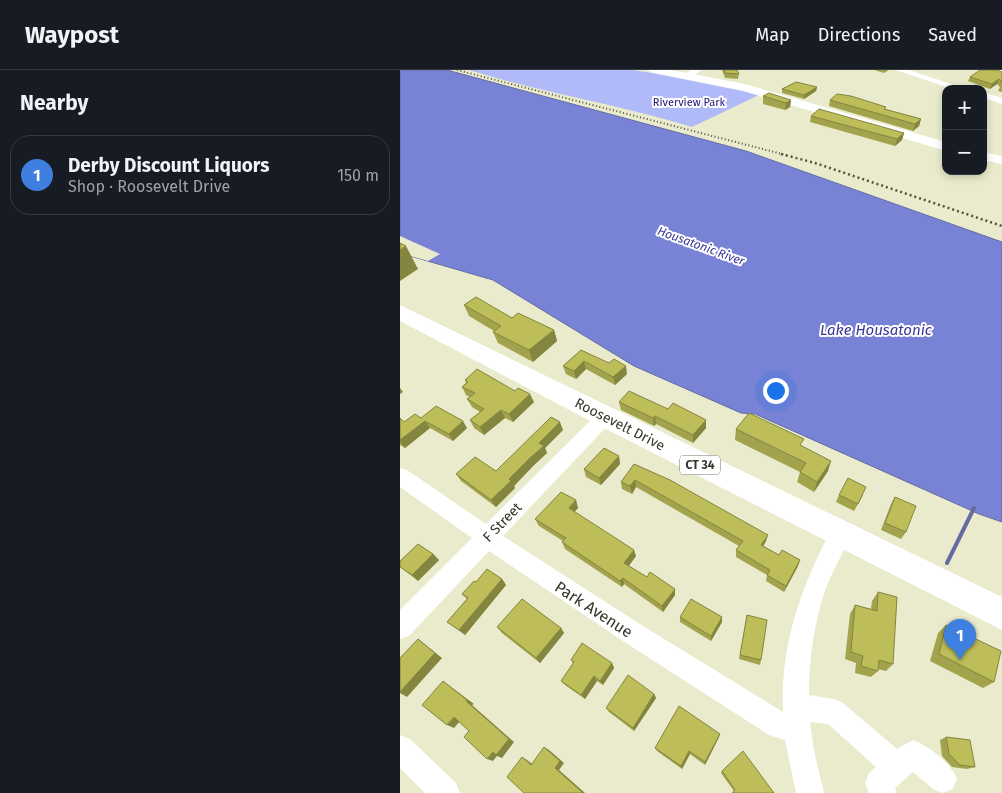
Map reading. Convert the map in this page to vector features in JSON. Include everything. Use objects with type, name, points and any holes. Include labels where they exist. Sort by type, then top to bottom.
[{"type":"main road","points":[[653,70],[692,73],[942,146]]},
{"type":"main road","points":[[987,157],[1002,160]]},
{"type":"main road","name":"Roosevelt Drive","points":[[400,312],[840,535],[1002,614]]},
{"type":"street","points":[[900,70],[949,85]]},
{"type":"street","points":[[997,70],[1002,71]]},
{"type":"street","points":[[987,96],[1002,101]]},
{"type":"street","name":"F Street","points":[[400,627],[605,417]]},
{"type":"street","name":"Park Avenue","points":[[400,476],[486,538],[687,669],[779,725],[795,717],[834,712],[898,768]]},
{"type":"street","points":[[810,793],[803,770],[795,717],[795,675],[799,650],[814,592],[840,535]]},
{"type":"street","points":[[400,749],[446,793]]},
{"type":"street","points":[[883,793],[879,783],[914,754],[943,780]]},
{"type":"green space","name":"Riverview Park","points":[[469,70],[632,70],[761,94],[692,127]]},
{"type":"water","name":"Lake Housatonic","points":[[400,70],[447,70],[746,151],[1002,242],[1002,522],[979,514],[755,414],[741,413],[634,366],[493,280],[400,253]]},
{"type":"pier","points":[[400,236],[440,254],[428,261],[400,253]]},
{"type":"building","points":[[724,70],[737,70],[739,74],[725,73]]},
{"type":"building","points":[[980,70],[997,70],[1002,72],[1002,82],[999,79],[992,84],[970,77]]},
{"type":"building","points":[[796,82],[817,87],[804,95],[782,89]]},
{"type":"building","points":[[769,93],[791,100],[786,103],[763,96]]},
{"type":"building","points":[[837,94],[851,96],[886,107],[884,109],[921,119],[915,124],[830,100]]},
{"type":"building","points":[[819,109],[904,133],[897,139],[811,116]]},
{"type":"building","points":[[400,243],[406,246],[400,250]]},
{"type":"building","points":[[476,297],[512,318],[518,313],[554,330],[529,350],[493,332],[501,326],[464,305]]},
{"type":"building","points":[[581,350],[609,363],[614,359],[626,366],[613,377],[584,361],[574,371],[563,366]]},
{"type":"building","points":[[477,369],[515,391],[518,388],[530,394],[509,414],[501,410],[480,427],[470,420],[484,409],[467,399],[475,393],[462,387],[468,382],[465,380]]},
{"type":"building","points":[[629,391],[668,409],[673,403],[706,420],[693,435],[655,416],[653,418],[619,402]]},
{"type":"building","points":[[436,406],[463,421],[449,434],[425,421],[400,440],[400,418],[404,422],[415,414],[421,418]]},
{"type":"building","points":[[749,413],[804,439],[800,445],[831,461],[817,482],[800,472],[806,463],[736,429]]},
{"type":"building","points":[[551,417],[560,422],[539,443],[544,446],[509,479],[511,481],[491,500],[456,474],[475,457],[496,471]]},
{"type":"building","points":[[604,448],[619,456],[599,478],[584,469]]},
{"type":"building","points":[[634,464],[670,480],[768,535],[761,545],[779,555],[782,550],[800,560],[786,586],[767,575],[770,570],[736,550],[743,541],[635,480],[630,486],[621,482]]},
{"type":"building","points":[[848,478],[866,487],[858,504],[839,495]]},
{"type":"building","points":[[561,492],[576,500],[569,508],[634,550],[624,563],[647,577],[650,572],[675,589],[662,606],[623,578],[620,581],[562,542],[566,538],[535,519]]},
{"type":"building","points":[[895,497],[916,506],[906,532],[885,523]]},
{"type":"building","points":[[418,544],[433,554],[412,575],[400,567],[400,561]]},
{"type":"building","points":[[487,569],[502,579],[459,630],[447,622],[468,598],[462,594]]},
{"type":"building","points":[[878,592],[897,597],[893,664],[879,660],[878,671],[861,666],[863,656],[851,652],[855,605],[877,611]]},
{"type":"building","points":[[522,599],[561,628],[536,658],[497,627]]},
{"type":"building","points":[[691,599],[722,617],[711,636],[680,617]]},
{"type":"building","points":[[747,615],[767,620],[761,660],[740,655]]},
{"type":"building","points":[[946,625],[1001,651],[994,682],[939,654]]},
{"type":"building","points":[[418,639],[435,653],[400,692],[400,658]]},
{"type":"building","points":[[582,643],[612,663],[600,681],[594,676],[581,695],[561,681],[574,662],[571,660]]},
{"type":"building","points":[[628,675],[654,694],[633,728],[606,708]]},
{"type":"building","points":[[443,681],[467,700],[509,739],[496,755],[493,752],[487,759],[464,737],[469,731],[454,717],[447,725],[422,705]]},
{"type":"building","points":[[679,706],[720,734],[705,762],[689,751],[681,766],[655,748]]},
{"type":"building","points":[[946,737],[970,740],[975,767],[960,765],[949,754]]},
{"type":"building","points":[[544,747],[560,761],[555,768],[583,793],[524,793],[507,777],[522,757],[531,765]]},
{"type":"building","points":[[743,751],[774,793],[732,793],[735,790],[722,771]]},
{"type":"waterway","points":[[947,563],[974,508]]},
{"type":"railway","points":[[457,70],[786,155]]},
{"type":"railway","points":[[781,154],[815,163],[1002,226]]},
{"type":"place","name":"Derby Discount Liquors","points":[[960,660]]},
{"type":"water label","name":"Housatonic River","points":[[701,246]]}]
